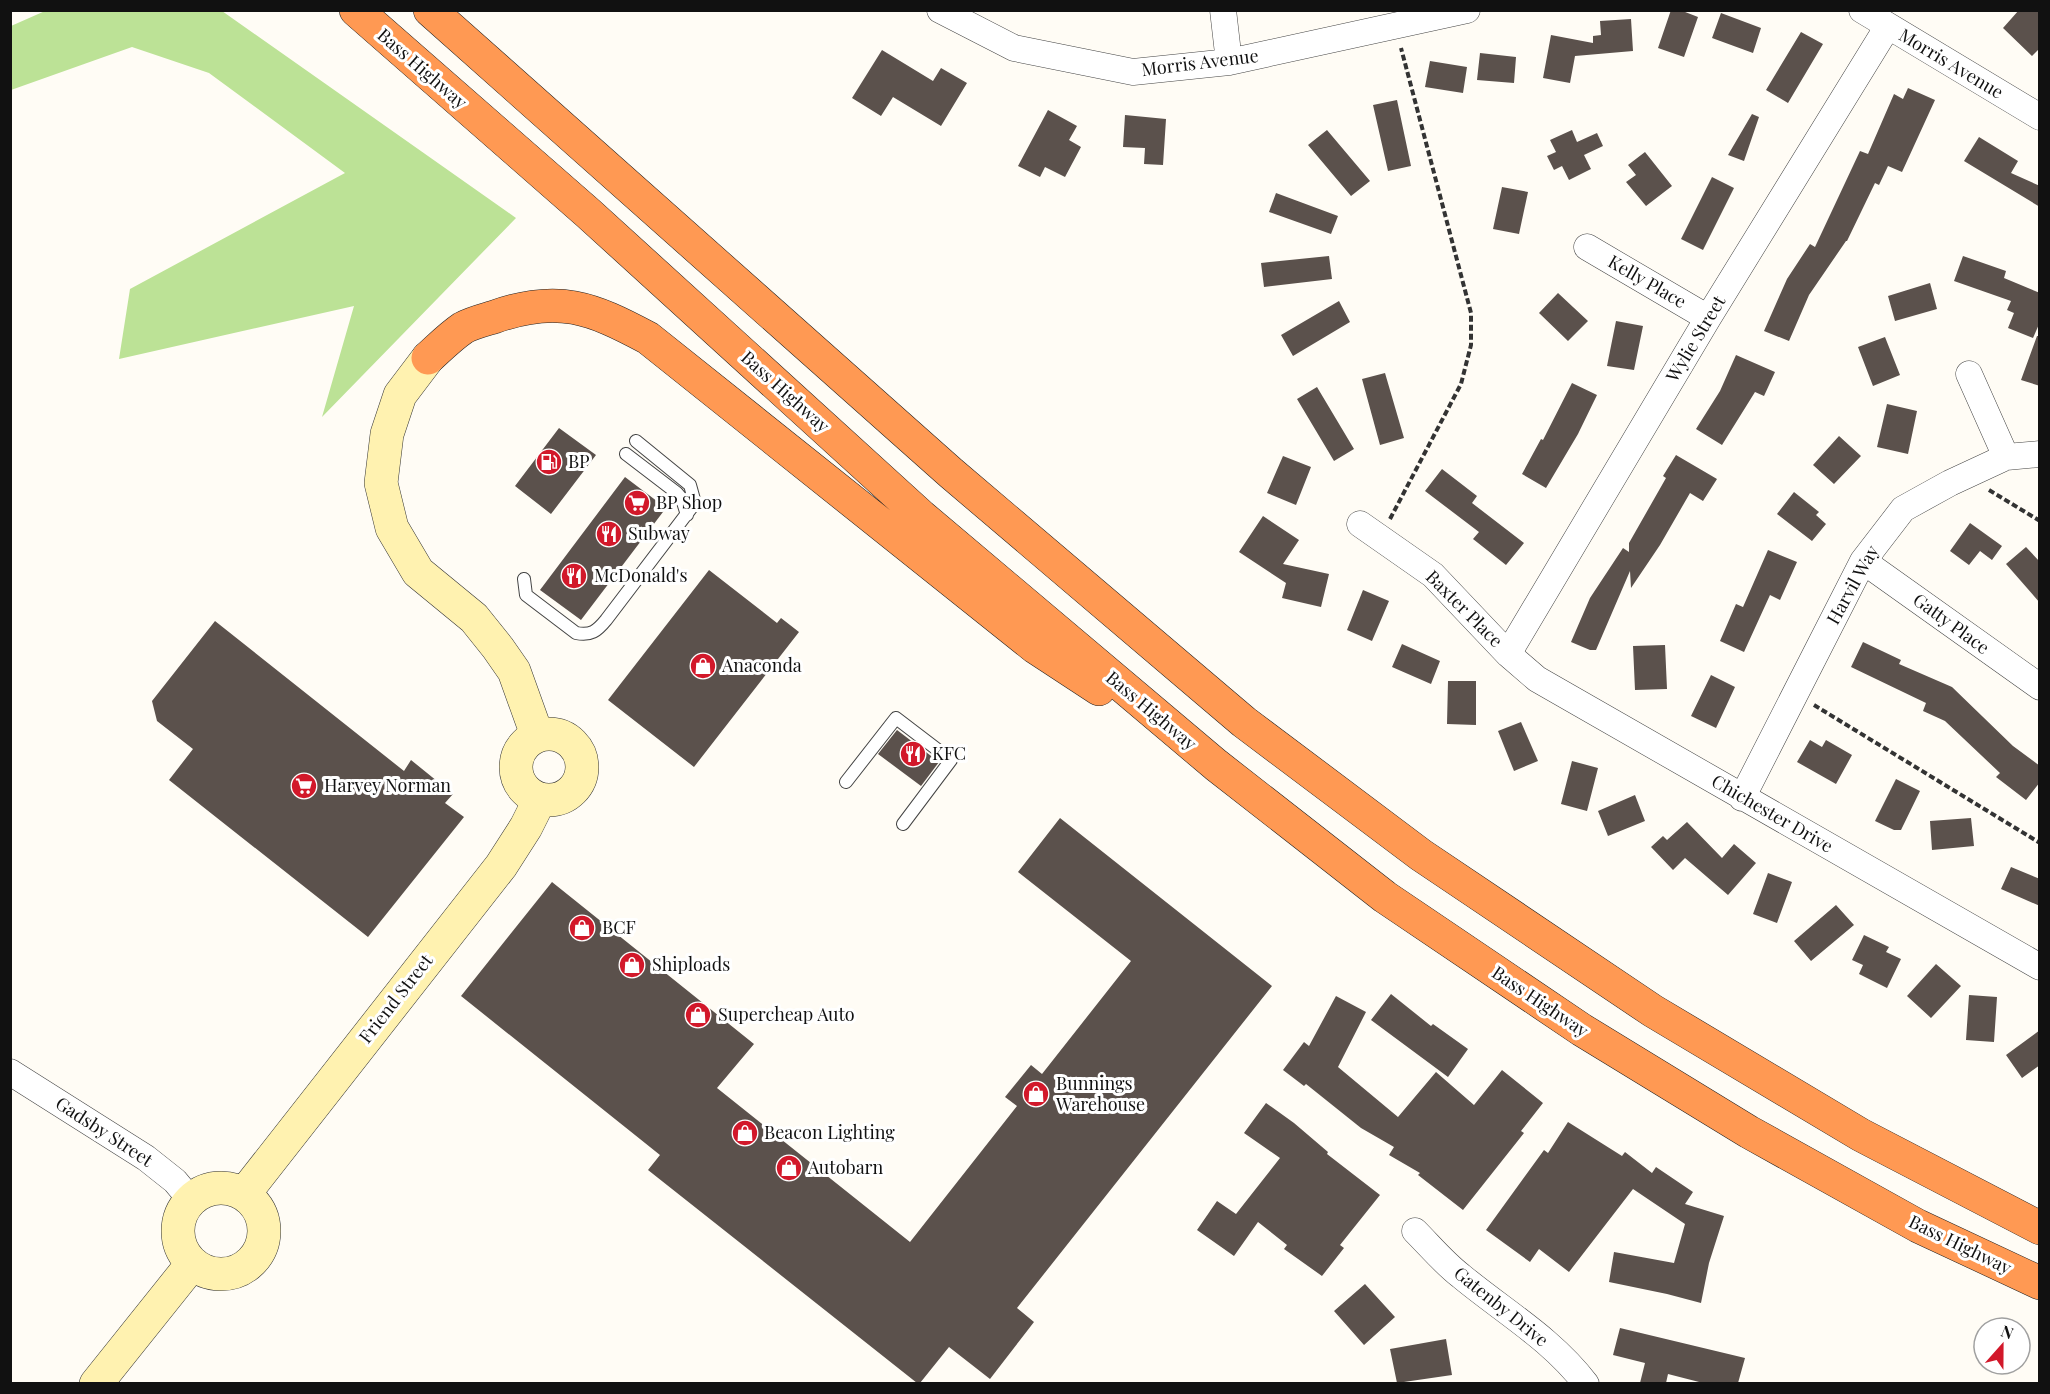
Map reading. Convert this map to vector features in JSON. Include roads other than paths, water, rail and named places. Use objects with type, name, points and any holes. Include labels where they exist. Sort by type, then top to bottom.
[{"type":"highway","name":"Bass Highway","points":[[356,10],[588,213],[921,516],[1216,765],[1385,897],[1582,1030],[1749,1132],[1918,1226],[2040,1283]]},
{"type":"highway","points":[[430,10],[951,473],[1253,729],[1421,855],[1653,1011],[1861,1135],[2040,1228]]},
{"type":"highway","points":[[428,358],[464,327],[513,310],[553,305],[584,309],[614,320],[648,338],[1035,647],[1216,765]]},
{"type":"highway","points":[[1918,1226],[2040,1293]]},
{"type":"street","name":"Morris Avenue","points":[[940,10],[1014,48],[1133,72],[1229,62],[1467,10]]},
{"type":"street","points":[[1223,10],[1229,62]]},
{"type":"street","name":"Morris Avenue","points":[[1862,10],[2040,117]]},
{"type":"street","name":"Wylie Street","points":[[1508,654],[1708,318],[1887,26]]},
{"type":"street","name":"Kelly Place","points":[[1587,247],[1708,318]]},
{"type":"street","points":[[428,358],[400,395],[387,434],[381,483],[392,528],[418,572],[474,618],[503,656],[513,671],[537,735]]},
{"type":"street","points":[[1969,374],[2006,457]]},
{"type":"street","name":"Harvil Way","points":[[1742,798],[1863,561],[1903,509],[2006,457],[2040,454]]},
{"type":"street","name":"Baxter Place","points":[[1370,531],[1433,575],[1508,654]]},
{"type":"street","name":"Gatty Place","points":[[1863,561],[2040,687]]},
{"type":"street","name":"Chichester Drive","points":[[1508,654],[1537,678],[1742,798],[2040,967]]},
{"type":"street","points":[[548,733],[566,738],[575,745],[581,755],[583,767],[581,778],[573,790],[564,797],[552,800],[540,799],[530,794],[521,785],[516,763],[519,752],[526,742],[537,735],[548,733]]},
{"type":"street","name":"Friend Street","points":[[244,1194],[501,866],[526,827],[540,799]]},
{"type":"street","name":"Gadsby Street","points":[[10,1072],[146,1158],[175,1180],[190,1199]]},
{"type":"street","points":[[216,1187],[231,1188],[244,1194],[255,1203],[262,1216],[265,1230],[256,1257],[246,1267],[232,1273],[218,1275],[192,1264],[183,1252],[178,1239],[177,1224],[190,1199],[202,1191],[216,1187]]},
{"type":"street","name":"Gatenby Drive","points":[[1415,1231],[1460,1276],[1516,1316],[1586,1383]]},
{"type":"street","points":[[96,1383],[192,1264]]},
{"type":"lane","points":[[525,579],[526,595],[543,609],[576,633],[585,635],[595,632],[695,503],[690,485],[636,441]]},
{"type":"lane","points":[[626,454],[677,493],[682,499],[687,515]]},
{"type":"lane","points":[[846,782],[896,718],[951,760],[903,824]]},
{"type":"place","name":"BP","points":[[549,462]]},
{"type":"place","name":"BP Shop","points":[[637,503]]},
{"type":"place","name":"Subway","points":[[609,534]]},
{"type":"place","name":"McDonald's","points":[[574,576]]},
{"type":"place","name":"Anaconda","points":[[703,666]]},
{"type":"place","name":"KFC","points":[[913,754]]},
{"type":"place","name":"Harvey Norman","points":[[304,786]]},
{"type":"place","name":"BCF","points":[[582,928]]},
{"type":"place","name":"Shiploads","points":[[632,965]]},
{"type":"place","name":"Supercheap Auto","points":[[698,1015]]},
{"type":"place","name":"Bunnings Warehouse","points":[[1036,1094]]},
{"type":"place","name":"Beacon Lighting","points":[[745,1133]]},
{"type":"place","name":"Autobarn","points":[[789,1168]]}]
